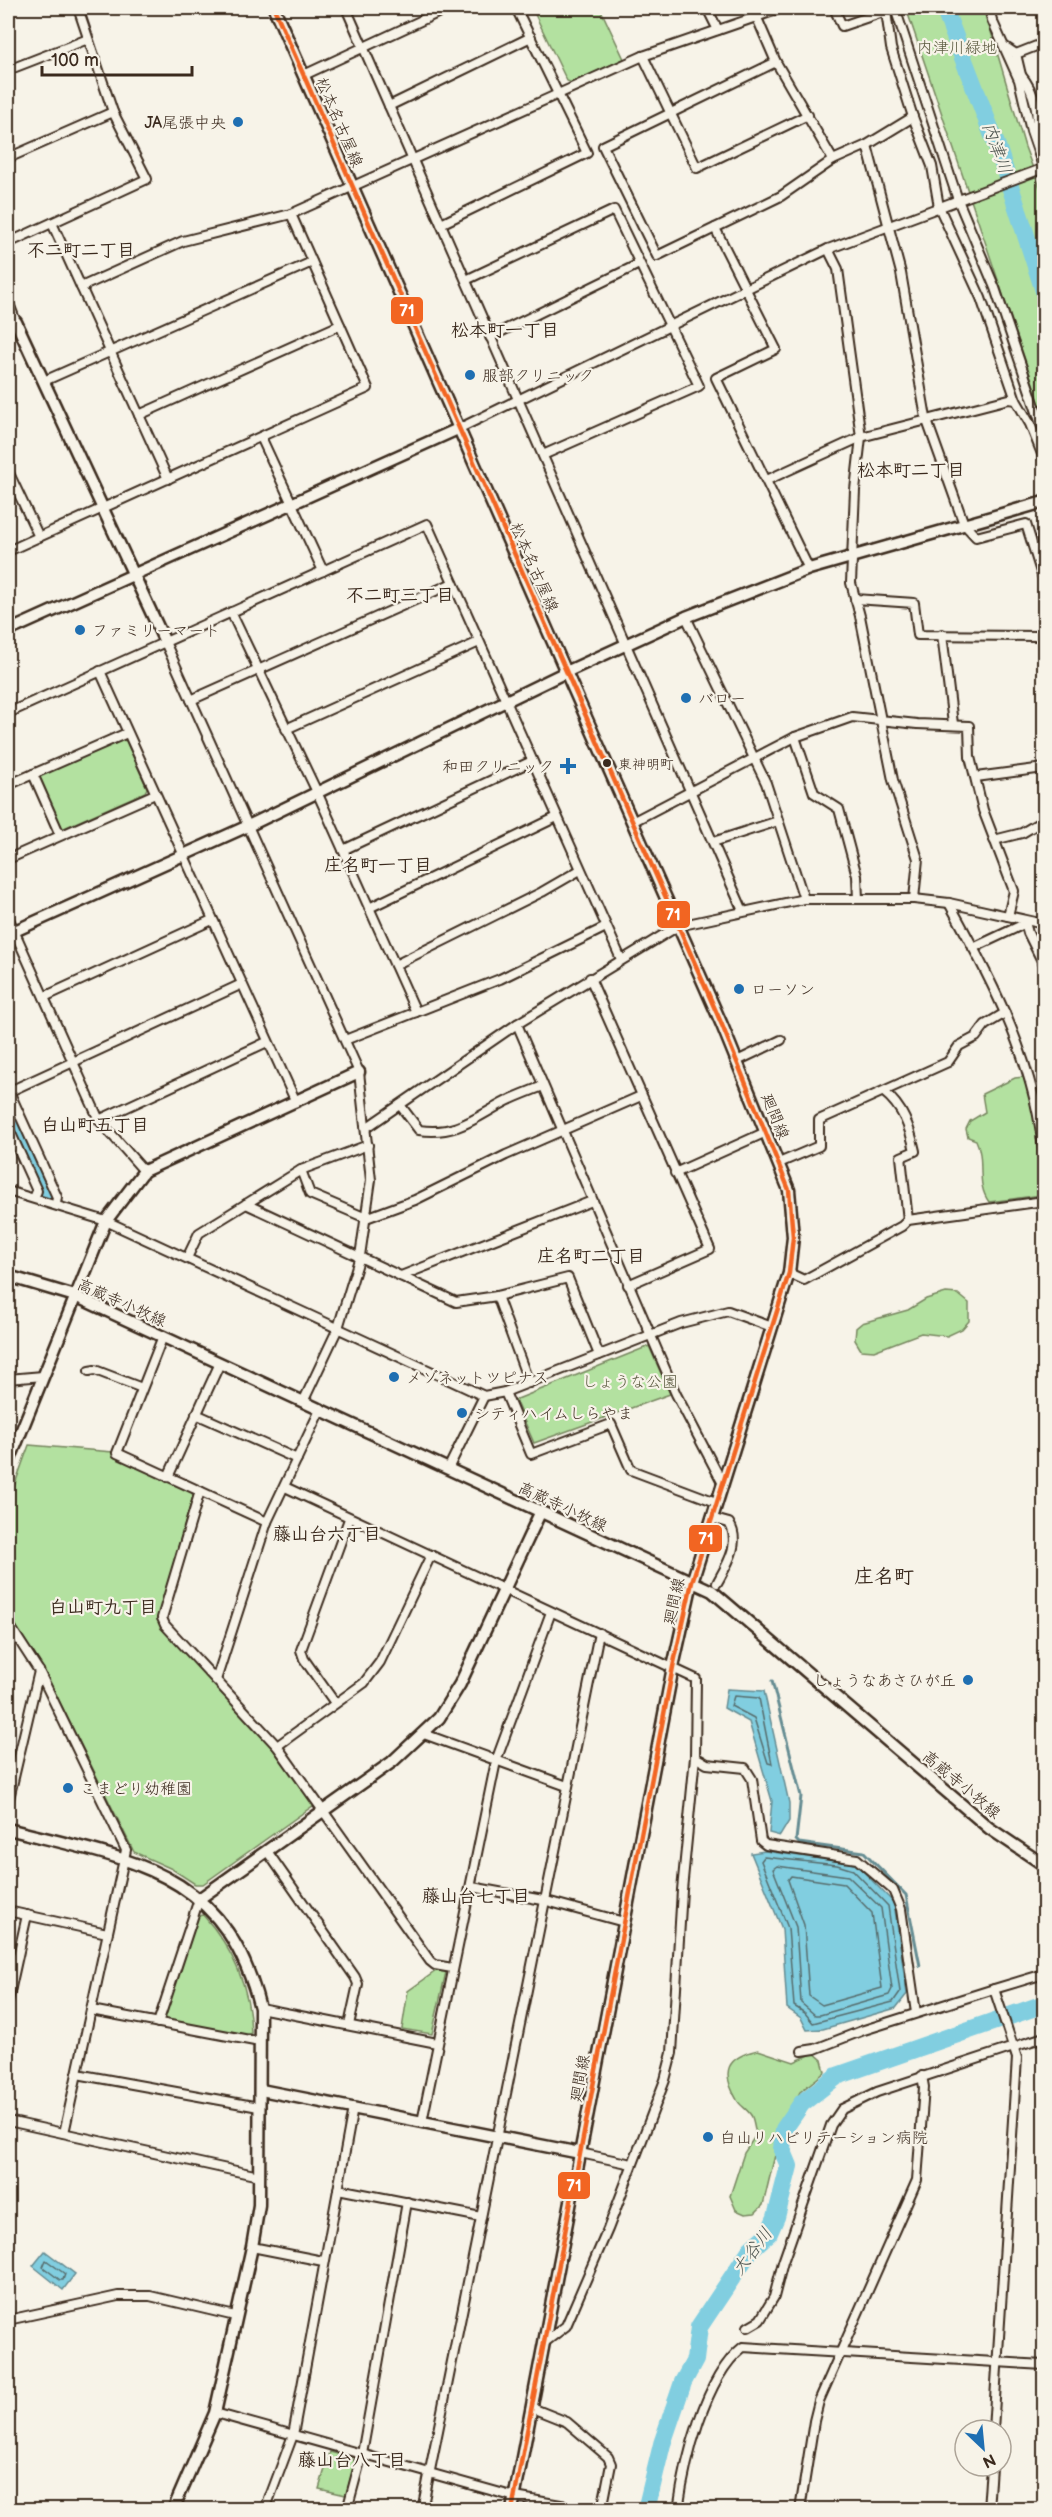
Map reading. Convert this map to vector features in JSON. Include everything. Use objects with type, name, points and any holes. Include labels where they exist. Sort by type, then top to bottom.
[{"type":"street","points":[[8,243],[147,179],[113,112],[78,8]]},
{"type":"street","name":"松本名古屋線","points":[[274,8],[566,672]]},
{"type":"street","points":[[346,8],[743,910]]},
{"type":"street","points":[[304,75],[448,8]]},
{"type":"street","points":[[441,224],[587,153],[516,8]]},
{"type":"street","points":[[707,8],[718,30]]},
{"type":"street","points":[[81,287],[183,241],[291,214],[642,56],[782,8]]},
{"type":"street","points":[[834,8],[842,26],[886,11],[891,48],[913,117],[932,166],[939,207],[981,298],[1016,400],[1030,424],[1044,459]]},
{"type":"street","points":[[896,8],[958,200],[996,288],[1044,433]]},
{"type":"street","points":[[989,8],[1003,45],[1020,77],[1032,93],[1041,122],[1035,142]]},
{"type":"street","points":[[757,18],[776,62],[833,160]]},
{"type":"street","points":[[389,106],[531,37]]},
{"type":"street","points":[[8,70],[88,39]]},
{"type":"street","points":[[1016,54],[1044,43]]},
{"type":"street","points":[[8,631],[458,429],[828,249],[1043,169],[1016,54],[1003,45]]},
{"type":"street","points":[[642,56],[697,168],[808,115]]},
{"type":"street","points":[[776,62],[603,146],[657,256],[781,196],[833,160],[867,145],[913,117]]},
{"type":"street","points":[[8,159],[113,112]]},
{"type":"street","points":[[867,145],[901,273],[926,418],[964,524],[976,537],[1026,524],[1044,582]]},
{"type":"street","points":[[466,280],[614,210],[699,386],[543,455]]},
{"type":"street","points":[[8,551],[368,388],[291,214]]},
{"type":"street","points":[[52,223],[168,479]]},
{"type":"street","points":[[715,228],[776,350],[716,378],[809,569]]},
{"type":"street","points":[[828,249],[838,268],[861,437],[851,583],[893,780],[918,859],[914,899]]},
{"type":"street","points":[[44,381],[312,262]]},
{"type":"street","points":[[490,337],[639,264]]},
{"type":"street","points":[[8,301],[12,323],[44,381],[103,508],[359,1072],[371,1180],[360,1256],[339,1328],[304,1400]]},
{"type":"street","points":[[139,415],[340,325]]},
{"type":"street","points":[[767,480],[861,437],[926,418],[1009,399],[1016,400]]},
{"type":"street","points":[[261,437],[323,571]]},
{"type":"street","points":[[8,471],[39,537]]},
{"type":"street","points":[[11,933],[248,826],[505,701],[686,617],[809,569],[1044,502]]},
{"type":"street","points":[[8,713],[427,524],[621,958]]},
{"type":"street","points":[[191,700],[453,583]]},
{"type":"street","points":[[855,599],[914,603],[918,635],[1039,636],[1044,633]]},
{"type":"street","points":[[231,612],[317,792],[416,1012]]},
{"type":"street","points":[[686,617],[766,783],[804,899]]},
{"type":"street","points":[[942,634],[953,724]]},
{"type":"street","points":[[286,729],[479,642]]},
{"type":"street","points":[[100,671],[296,1102]]},
{"type":"street","name":"廻間線","points":[[512,2510],[673,1667],[692,1582],[789,1273],[792,1213],[789,1190],[737,1061],[566,672]]},
{"type":"street","points":[[632,822],[795,737],[852,717],[917,724],[969,726],[970,757],[983,810],[1014,891],[1008,916]]},
{"type":"street","points":[[8,785],[127,732]]},
{"type":"street","points":[[795,737],[814,793],[839,809],[856,876],[858,899]]},
{"type":"street","points":[[343,850],[532,761]]},
{"type":"street","points":[[976,777],[1038,771],[1044,768]]},
{"type":"street","points":[[33,774],[60,836]]},
{"type":"street","points":[[8,859],[155,794]]},
{"type":"street","points":[[369,908],[557,818]]},
{"type":"street","points":[[994,840],[1022,832],[1044,820]]},
{"type":"street","points":[[713,842],[778,821]]},
{"type":"street","points":[[395,964],[542,892],[580,870]]},
{"type":"street","points":[[366,1128],[517,1024],[621,958],[678,926],[743,910],[804,899],[914,899],[949,903],[1025,922],[1044,924]]},
{"type":"street","points":[[949,903],[1023,1053],[1043,1137],[1044,1161]]},
{"type":"street","points":[[8,917],[11,933],[44,997],[99,1120],[144,1171]]},
{"type":"street","points":[[44,997],[212,920]]},
{"type":"street","points":[[973,948],[1025,922]]},
{"type":"street","points":[[1025,922],[1044,965]]},
{"type":"street","points":[[345,1040],[500,979],[606,927]]},
{"type":"street","points":[[590,978],[710,1249],[628,1285]]},
{"type":"street","points":[[56,1204],[57,1197],[8,1091],[242,984]]},
{"type":"street","points":[[779,1163],[819,1146],[819,1120],[948,1062],[959,1046],[976,1037],[985,1025],[1005,1013]]},
{"type":"street","points":[[517,1024],[676,1394],[722,1482]]},
{"type":"street","points":[[737,1061],[782,1040]]},
{"type":"street","points":[[99,1120],[267,1042]]},
{"type":"street","points":[[8,1464],[106,1221],[144,1171],[359,1072]]},
{"type":"street","points":[[400,1105],[419,1130],[428,1132],[471,1124],[508,1100],[543,1086]]},
{"type":"street","points":[[884,1092],[894,1100],[909,1124],[915,1151],[901,1157],[908,1220]]},
{"type":"street","points":[[301,1170],[310,1194],[366,1218],[415,1200],[506,1155],[641,1096]]},
{"type":"street","points":[[8,1127],[37,1191],[34,1198]]},
{"type":"street","points":[[675,1173],[766,1132]]},
{"type":"street","points":[[188,1258],[199,1233],[301,1170],[368,1145]]},
{"type":"street","points":[[8,1191],[106,1221],[484,1396],[505,1392],[530,1383],[681,1323],[728,1311],[772,1327]]},
{"type":"street","points":[[401,1276],[592,1201]]},
{"type":"street","points":[[789,1273],[804,1280],[902,1226],[908,1220],[1044,1201]]},
{"type":"street","points":[[246,1204],[456,1302],[497,1296],[568,1278],[599,1355]]},
{"type":"street","name":"高蔵寺小牧線","points":[[8,1276],[75,1296],[304,1400],[540,1513],[712,1591],[989,1828],[1044,1865]]},
{"type":"street","points":[[497,1296],[530,1383]]},
{"type":"street","points":[[163,1336],[117,1453],[267,1522]]},
{"type":"street","points":[[168,1477],[220,1363]]},
{"type":"street","points":[[88,1371],[95,1370],[142,1388]]},
{"type":"street","points":[[8,1379],[43,1376]]},
{"type":"street","points":[[505,1392],[531,1454],[611,1424],[632,1470],[716,1502]]},
{"type":"street","points":[[448,1468],[484,1396]]},
{"type":"street","points":[[216,1680],[267,1522],[321,1408]]},
{"type":"street","points":[[196,1414],[297,1459]]},
{"type":"street","points":[[285,1488],[696,1679],[694,1757],[682,1890],[672,2053],[665,2080],[566,2326],[545,2343]]},
{"type":"street","points":[[200,1491],[162,1618],[165,1625],[277,1746],[430,1961],[435,1965],[452,1968]]},
{"type":"street","points":[[158,2023],[199,1899],[392,1762],[439,1718],[460,1684],[540,1513]]},
{"type":"street","points":[[711,1518],[729,1523],[732,1530],[730,1559],[717,1583]]},
{"type":"street","points":[[335,1703],[304,1659],[301,1650],[336,1550],[350,1519]]},
{"type":"street","points":[[277,1746],[364,1683],[380,1662],[431,1556]]},
{"type":"street","points":[[422,2122],[496,1761],[551,1612]]},
{"type":"street","points":[[8,1623],[39,1671],[126,1850],[64,2133]]},
{"type":"street","points":[[422,2510],[498,2137],[543,1900],[599,1633]]},
{"type":"street","points":[[8,1803],[39,1671]]},
{"type":"street","points":[[424,1734],[567,1786]]},
{"type":"street","points":[[694,1757],[707,1764],[745,1768],[752,1779],[761,1841],[766,1845],[857,1859],[893,1890],[901,1909],[916,2013]]},
{"type":"street","points":[[8,1829],[124,1859],[167,1876],[199,1899],[223,1925],[237,1947],[251,1977],[260,2008],[259,2205],[252,2247],[215,2413],[173,2510]]},
{"type":"street","points":[[267,1851],[355,1977],[358,1984],[349,2025]]},
{"type":"street","points":[[472,1887],[543,1900],[624,1922]]},
{"type":"street","points":[[8,1911],[107,1933]]},
{"type":"street","points":[[8,2001],[27,1915]]},
{"type":"street","points":[[802,2051],[815,2049],[836,2039],[1044,1974]]},
{"type":"street","points":[[994,1989],[1017,2058],[994,2418]]},
{"type":"street","points":[[260,2008],[437,2043]]},
{"type":"street","points":[[91,2010],[260,2042]]},
{"type":"street","points":[[748,2327],[760,2320],[774,2296],[783,2262],[834,2118],[843,2109],[922,2076],[1044,2037]]},
{"type":"street","points":[[77,2074],[259,2107]]},
{"type":"street","points":[[801,2510],[814,2421],[839,2353],[917,2180],[924,2087],[922,2076]]},
{"type":"street","points":[[261,2090],[632,2164]]},
{"type":"street","points":[[265,2510],[293,2435],[323,2261],[353,2108]]},
{"type":"street","points":[[8,2121],[259,2176]]},
{"type":"street","points":[[338,2188],[481,2217]]},
{"type":"street","points":[[347,2510],[362,2454],[407,2202]]},
{"type":"street","points":[[252,2247],[323,2261]]},
{"type":"street","points":[[8,2320],[118,2296],[150,2296],[235,2316]]},
{"type":"street","points":[[678,2510],[700,2414],[737,2352],[743,2347],[1044,2366]]},
{"type":"street","points":[[532,2408],[567,2422],[608,2457],[611,2464],[602,2510]]},
{"type":"street","points":[[215,2413],[515,2497],[589,2510]]},
{"type":"street","points":[[988,2510],[990,2478]]},
{"type":"green space","points":[[532,8],[600,8],[624,59],[572,83],[567,81]]},
{"type":"green space","name":"内津川緑地","points":[[906,8],[984,8],[1025,147],[1044,198],[1044,416]]},
{"type":"green space","points":[[121,739],[126,741],[147,788],[145,792],[64,828],[60,827],[39,780],[40,775]]},
{"type":"green space","points":[[1024,1077],[1039,1135],[1042,1195],[989,1202],[982,1187],[979,1148],[976,1140],[968,1137],[966,1129],[970,1121],[985,1112],[982,1094],[1015,1078]]},
{"type":"green space","points":[[946,1293],[958,1294],[969,1303],[969,1321],[962,1329],[947,1336],[921,1333],[874,1351],[861,1350],[855,1340],[856,1328],[862,1323],[908,1310],[926,1299]]},
{"type":"green space","name":"しょうな公園","points":[[649,1346],[670,1394],[534,1443],[515,1400]]},
{"type":"green space","points":[[29,1445],[113,1452],[115,1457],[192,1492],[193,1496],[157,1620],[273,1749],[314,1805],[203,1884],[195,1884],[172,1869],[134,1852],[42,1666],[8,1614],[8,1503]]},
{"type":"green space","points":[[203,1915],[223,1941],[238,1970],[250,2016],[251,2033],[247,2035],[167,2020],[165,2016],[198,1916]]},
{"type":"green space","points":[[436,1971],[446,1972],[432,2034],[402,2029],[408,1991]]},
{"type":"green space","points":[[758,2050],[794,2062],[814,2053],[822,2060],[825,2072],[800,2092],[782,2126],[763,2205],[755,2213],[745,2214],[736,2210],[730,2196],[744,2153],[756,2135],[752,2117],[737,2100],[728,2073],[733,2061]]},
{"type":"green space","points":[[330,2452],[352,2458],[355,2462],[346,2495],[319,2489]]},
{"type":"water","points":[[727,1689],[764,1691],[789,1803],[789,1821],[780,1836],[769,1833],[772,1801],[749,1722],[724,1708]]},
{"type":"water","points":[[765,1851],[856,1864],[894,1903],[907,1994],[896,2008],[823,2029],[807,2030],[801,2018],[787,2008],[782,1929],[751,1853]]},
{"type":"water","points":[[45,2251],[75,2274],[63,2290],[33,2266]]},
{"type":"waterway","name":"内津川","points":[[944,8],[998,149],[1044,291]]},
{"type":"waterway","points":[[8,1107],[46,1193]]},
{"type":"waterway","points":[[772,1681],[801,1796],[796,1840],[799,1843],[864,1852],[906,1895],[920,1966]]},
{"type":"waterway","name":"大谷川","points":[[646,2510],[662,2444],[683,2382],[695,2360],[699,2327],[751,2249],[769,2233],[776,2217],[789,2166],[782,2149],[784,2129],[802,2103],[837,2076],[1044,2004]]},
{"type":"transit line","name":"71","points":[[274,8],[722,1025],[789,1190],[793,1237],[789,1273],[692,1582],[673,1667],[512,2510]]},
{"type":"place","name":"JA尾張中央","points":[[238,122]]},
{"type":"place","name":"服部クリニック","points":[[470,375]]},
{"type":"place","name":"ファミリーマート","points":[[80,630]]},
{"type":"place","name":"バロー","points":[[686,698]]},
{"type":"place","name":"東神明町","points":[[607,763]]},
{"type":"place","name":"和田クリニック","points":[[568,766]]},
{"type":"place","name":"ローソン","points":[[739,989]]},
{"type":"place","name":"メゾネットツピナス","points":[[394,1377]]},
{"type":"place","name":"シティハイムしらやま","points":[[462,1413]]},
{"type":"place","name":"しょうなあさひが丘","points":[[968,1680]]},
{"type":"place","name":"こまどり幼稚園","points":[[68,1788]]},
{"type":"place","name":"白山リハビリテーション病院","points":[[708,2137]]},
{"type":"district","name":"不二町二丁目","points":[[81,250]]},
{"type":"district","name":"松本町一丁目","points":[[505,330]]},
{"type":"district","name":"松本町二丁目","points":[[911,470]]},
{"type":"district","name":"不二町三丁目","points":[[400,595]]},
{"type":"district","name":"庄名町一丁目","points":[[378,865]]},
{"type":"district","name":"白山町五丁目","points":[[95,1125]]},
{"type":"district","name":"庄名町二丁目","points":[[591,1256]]},
{"type":"district","name":"藤山台六丁目","points":[[327,1534]]},
{"type":"district","name":"庄名町","points":[[884,1576]]},
{"type":"district","name":"白山町九丁目","points":[[103,1607]]},
{"type":"district","name":"藤山台七丁目","points":[[476,1896]]},
{"type":"district","name":"藤山台八丁目","points":[[352,2460]]}]
